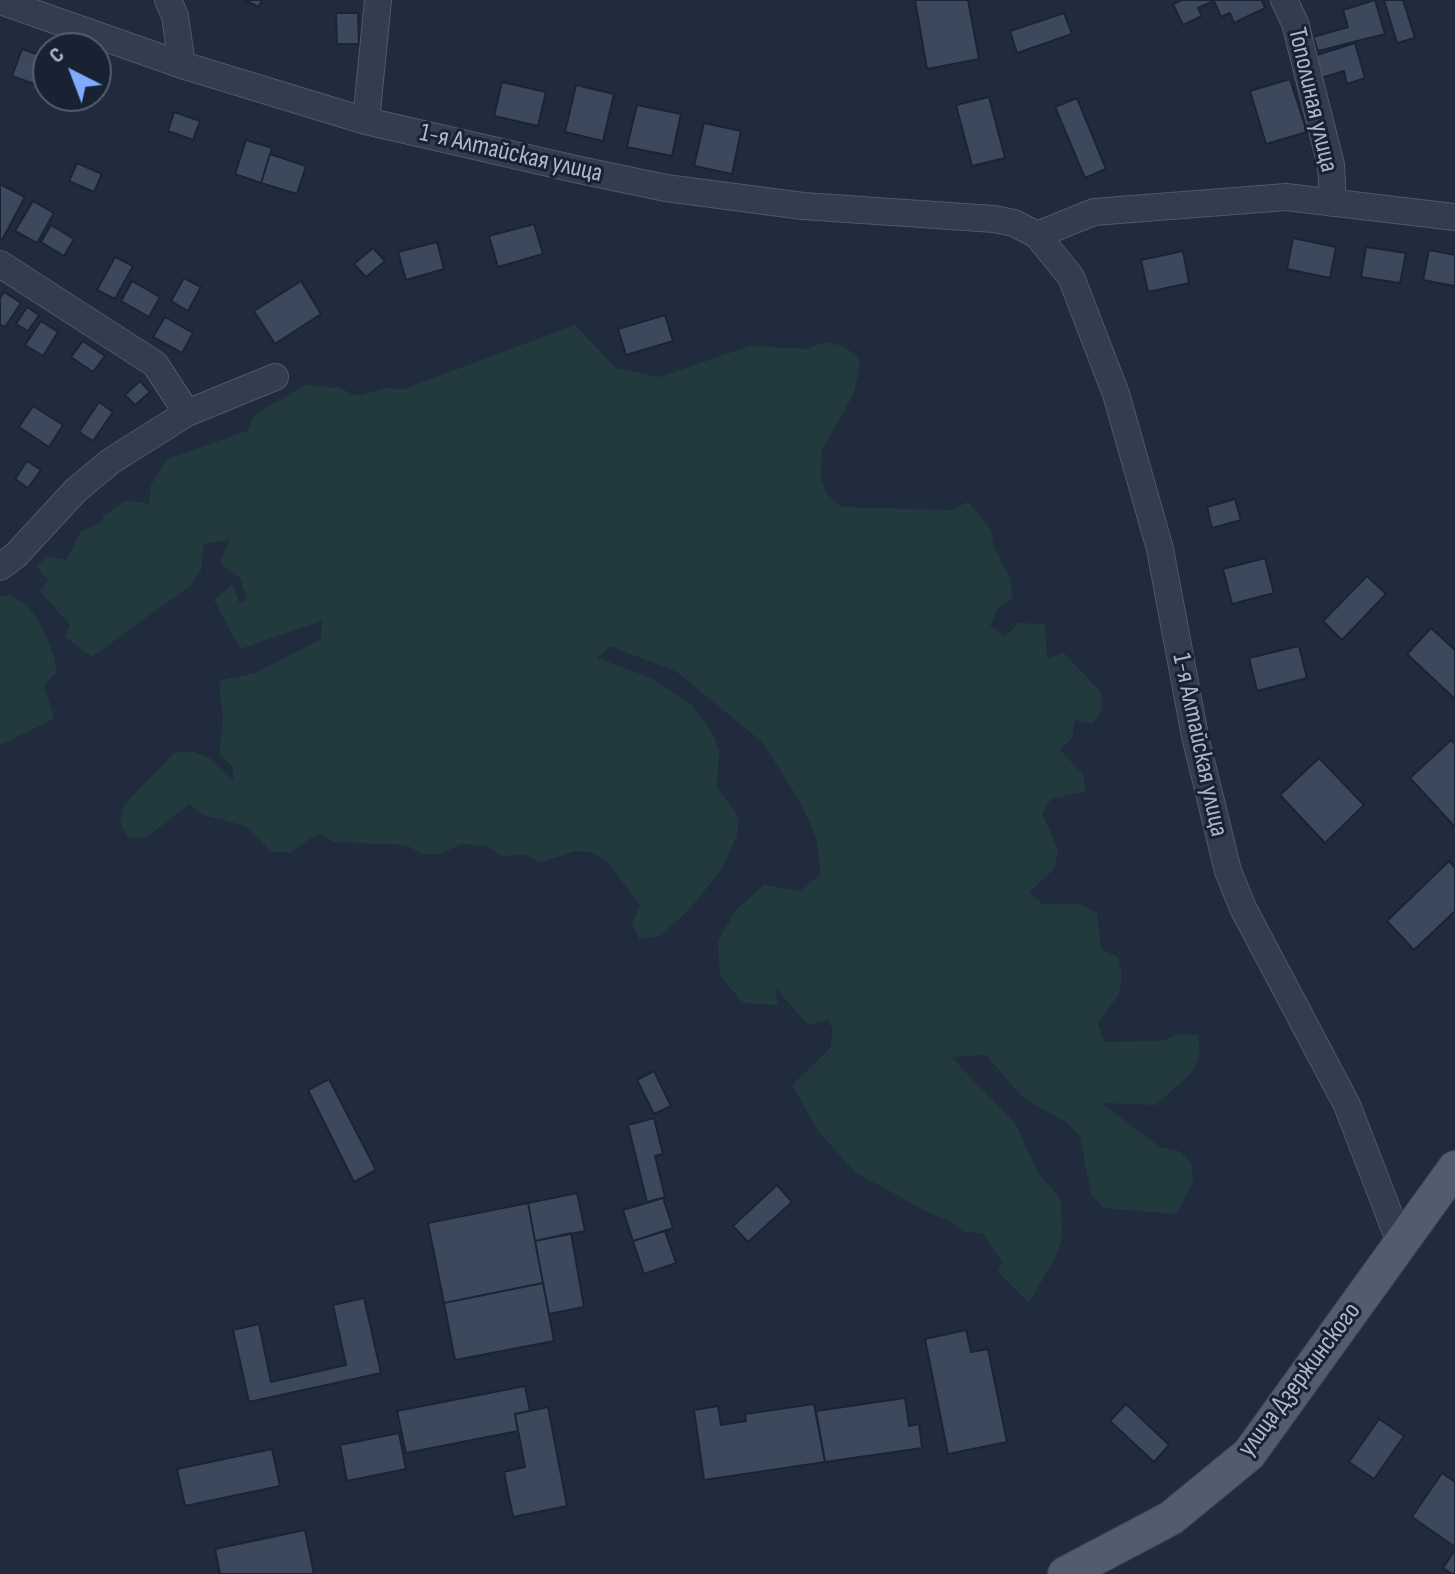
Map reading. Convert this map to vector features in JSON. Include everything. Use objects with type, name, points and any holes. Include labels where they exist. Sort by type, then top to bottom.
[{"type":"main road","name":"улица Дзержинского","points":[[1065,1574],[1171,1518],[1249,1454],[1455,1168]]},
{"type":"street","points":[[168,0],[175,16],[182,65]]},
{"type":"street","points":[[366,121],[378,0]]},
{"type":"street","name":"Тополиная улица","points":[[1284,0],[1295,23],[1331,165],[1333,203]]},
{"type":"street","name":"1-я Алтайская улица","points":[[0,1],[182,65],[366,121],[666,188],[803,206],[994,219],[1014,223],[1037,235],[1071,277],[1120,408],[1160,549],[1201,763],[1228,871],[1250,922],[1347,1105],[1401,1245]]},
{"type":"street","points":[[1037,235],[1094,212],[1286,197],[1455,217]]},
{"type":"street","points":[[0,264],[155,364],[187,413]]},
{"type":"street","points":[[0,567],[16,555],[92,476],[187,413],[275,377]]},
{"type":"green space","points":[[575,325],[616,368],[659,377],[750,346],[807,349],[825,342],[843,346],[857,356],[860,367],[853,395],[822,450],[821,477],[827,494],[841,507],[951,510],[968,502],[991,530],[994,547],[1011,580],[1012,598],[998,609],[990,625],[1005,637],[1018,623],[1045,624],[1047,659],[1063,652],[1100,691],[1103,708],[1093,724],[1075,720],[1072,738],[1060,750],[1083,774],[1086,791],[1051,799],[1042,813],[1058,849],[1055,868],[1029,893],[1043,904],[1081,904],[1097,913],[1101,949],[1118,957],[1122,975],[1119,994],[1098,1023],[1104,1042],[1161,1041],[1179,1034],[1198,1035],[1200,1053],[1194,1070],[1156,1105],[1101,1103],[1161,1148],[1179,1151],[1192,1164],[1193,1182],[1176,1214],[1103,1208],[1091,1194],[1080,1137],[1068,1124],[1021,1096],[986,1055],[951,1057],[1015,1123],[1038,1172],[1061,1200],[1062,1236],[1057,1254],[1029,1303],[998,1272],[1002,1262],[982,1233],[963,1232],[950,1220],[933,1215],[855,1172],[818,1131],[792,1085],[831,1047],[832,1028],[828,1020],[809,1025],[775,988],[778,1005],[743,1003],[720,976],[718,940],[737,909],[764,885],[800,891],[821,874],[816,838],[801,803],[762,742],[677,672],[610,646],[597,658],[649,677],[692,705],[713,734],[719,751],[717,788],[739,817],[737,835],[722,869],[688,911],[659,936],[639,939],[632,923],[640,906],[609,863],[593,853],[576,851],[541,862],[524,854],[503,857],[486,846],[461,844],[440,854],[422,854],[406,845],[334,842],[319,833],[289,853],[271,851],[245,826],[204,815],[189,804],[147,837],[129,838],[120,823],[124,805],[174,753],[192,751],[209,758],[234,782],[232,766],[219,754],[223,718],[219,681],[255,673],[321,639],[322,621],[240,649],[214,600],[232,584],[240,604],[247,599],[240,578],[220,563],[230,539],[204,544],[201,571],[190,586],[92,657],[65,637],[70,625],[40,591],[48,581],[37,566],[48,556],[66,560],[81,531],[103,522],[103,516],[127,500],[149,504],[151,485],[167,459],[247,431],[255,415],[304,385],[340,388],[356,396],[385,388],[404,389]]},
{"type":"green space","points":[[9,595],[26,605],[38,619],[53,653],[57,672],[44,685],[54,719],[0,745],[0,596]]},
{"type":"building","points":[[244,0],[262,0],[259,7]]},
{"type":"building","points":[[915,0],[968,0],[979,59],[927,69]]},
{"type":"building","points":[[1182,0],[1262,0],[1265,8],[1234,23],[1230,13],[1221,17],[1214,1],[1198,8],[1202,16],[1183,25],[1173,4]]},
{"type":"building","points":[[1375,0],[1385,34],[1318,51],[1313,37],[1348,27],[1343,10]]},
{"type":"building","points":[[1384,0],[1403,0],[1415,38],[1397,43]]},
{"type":"building","points":[[336,13],[358,13],[359,44],[337,44]]},
{"type":"building","points":[[1064,13],[1072,34],[1017,53],[1010,31]]},
{"type":"building","points":[[1355,43],[1365,78],[1347,84],[1344,71],[1321,78],[1314,56]]},
{"type":"building","points":[[22,49],[32,52],[32,83],[12,76]]},
{"type":"building","points":[[1290,79],[1307,132],[1266,144],[1250,91]]},
{"type":"building","points":[[502,82],[546,92],[538,126],[494,116]]},
{"type":"building","points":[[576,85],[614,94],[603,141],[565,132]]},
{"type":"building","points":[[989,97],[1005,158],[972,166],[956,105]]},
{"type":"building","points":[[1077,98],[1106,169],[1085,178],[1055,107]]},
{"type":"building","points":[[637,105],[681,114],[672,156],[627,147]]},
{"type":"building","points":[[174,112],[200,121],[193,140],[168,131]]},
{"type":"building","points":[[704,123],[741,131],[732,174],[694,166]]},
{"type":"building","points":[[246,140],[272,148],[261,183],[235,174]]},
{"type":"building","points":[[270,154],[306,166],[297,194],[261,183]]},
{"type":"building","points":[[77,163],[102,174],[94,192],[69,181]]},
{"type":"building","points":[[0,184],[25,197],[2,240],[0,239]]},
{"type":"building","points":[[33,201],[54,213],[37,243],[15,231]]},
{"type":"building","points":[[534,224],[543,254],[498,267],[489,236]]},
{"type":"building","points":[[51,225],[74,239],[64,256],[41,242]]},
{"type":"building","points":[[1293,238],[1336,247],[1330,278],[1287,269]]},
{"type":"building","points":[[437,242],[444,269],[406,280],[398,252]]},
{"type":"building","points":[[1366,247],[1406,253],[1400,283],[1361,277]]},
{"type":"building","points":[[373,248],[385,261],[366,277],[354,264]]},
{"type":"building","points":[[1429,250],[1455,255],[1455,286],[1423,280]]},
{"type":"building","points":[[1183,251],[1189,283],[1148,292],[1141,260]]},
{"type":"building","points":[[115,257],[133,266],[115,299],[97,290]]},
{"type":"building","points":[[184,278],[201,287],[188,311],[171,301]]},
{"type":"building","points":[[132,281],[160,297],[149,317],[121,301]]},
{"type":"building","points":[[301,281],[321,314],[275,344],[254,311]]},
{"type":"building","points":[[4,292],[21,303],[5,327],[0,324],[0,298]]},
{"type":"building","points":[[27,307],[39,315],[28,331],[16,324]]},
{"type":"building","points":[[665,315],[673,341],[626,355],[618,329]]},
{"type":"building","points":[[165,317],[193,333],[182,353],[153,337]]},
{"type":"building","points":[[41,321],[58,332],[43,356],[25,345]]},
{"type":"building","points":[[83,341],[105,356],[93,372],[71,357]]},
{"type":"building","points":[[140,381],[150,392],[135,405],[125,395]]},
{"type":"building","points":[[99,402],[113,412],[93,441],[79,432]]},
{"type":"building","points":[[33,406],[63,425],[49,447],[19,427]]},
{"type":"building","points":[[27,461],[41,470],[28,488],[15,479]]},
{"type":"building","points":[[1235,499],[1241,520],[1212,528],[1207,507]]},
{"type":"building","points":[[1265,558],[1274,593],[1232,604],[1223,569]]},
{"type":"building","points":[[1367,576],[1386,594],[1342,640],[1323,621]]},
{"type":"building","points":[[1431,628],[1455,650],[1455,699],[1407,654]]},
{"type":"building","points":[[1299,646],[1307,678],[1257,691],[1249,658]]},
{"type":"building","points":[[1451,740],[1455,744],[1455,827],[1410,778]]},
{"type":"building","points":[[1319,758],[1364,805],[1325,843],[1280,795]]},
{"type":"building","points":[[1449,861],[1455,868],[1455,911],[1414,950],[1387,921]]},
{"type":"building","points":[[654,1071],[671,1106],[654,1114],[637,1080]]},
{"type":"building","points":[[329,1079],[376,1170],[354,1182],[308,1090]]},
{"type":"building","points":[[654,1118],[663,1154],[655,1156],[665,1197],[647,1202],[628,1125]]},
{"type":"building","points":[[777,1185],[792,1202],[748,1242],[733,1226]]},
{"type":"building","points":[[577,1193],[585,1231],[535,1241],[528,1203]]},
{"type":"building","points":[[663,1198],[673,1228],[633,1241],[623,1210]]},
{"type":"building","points":[[528,1203],[543,1283],[444,1303],[428,1223]]},
{"type":"building","points":[[665,1231],[676,1263],[644,1274],[633,1241]]},
{"type":"building","points":[[571,1233],[584,1307],[549,1314],[535,1241]]},
{"type":"building","points":[[543,1283],[554,1341],[455,1360],[444,1303]]},
{"type":"building","points":[[364,1298],[381,1373],[249,1402],[233,1330],[259,1324],[271,1382],[346,1365],[333,1305]]},
{"type":"building","points":[[966,1330],[971,1352],[988,1349],[1007,1442],[948,1454],[925,1339]]},
{"type":"building","points":[[525,1386],[530,1411],[515,1414],[518,1431],[406,1453],[397,1411]]},
{"type":"building","points":[[905,1398],[909,1426],[919,1424],[922,1448],[825,1462],[816,1411]]},
{"type":"building","points":[[814,1404],[825,1462],[704,1480],[694,1410],[718,1406],[721,1425],[746,1421],[745,1414]]},
{"type":"building","points":[[1126,1404],[1169,1445],[1154,1462],[1110,1421]]},
{"type":"building","points":[[548,1407],[567,1506],[513,1517],[504,1472],[525,1467],[515,1414]]},
{"type":"building","points":[[1379,1419],[1404,1436],[1374,1479],[1349,1462]]},
{"type":"building","points":[[399,1433],[406,1469],[347,1481],[340,1445]]},
{"type":"building","points":[[272,1449],[280,1486],[185,1506],[177,1469]]},
{"type":"building","points":[[1442,1473],[1455,1482],[1455,1547],[1412,1517]]},
{"type":"building","points":[[305,1530],[314,1574],[220,1574],[215,1549]]},
{"type":"building","points":[[1455,1550],[1455,1574],[1452,1574],[1443,1568]]}]
